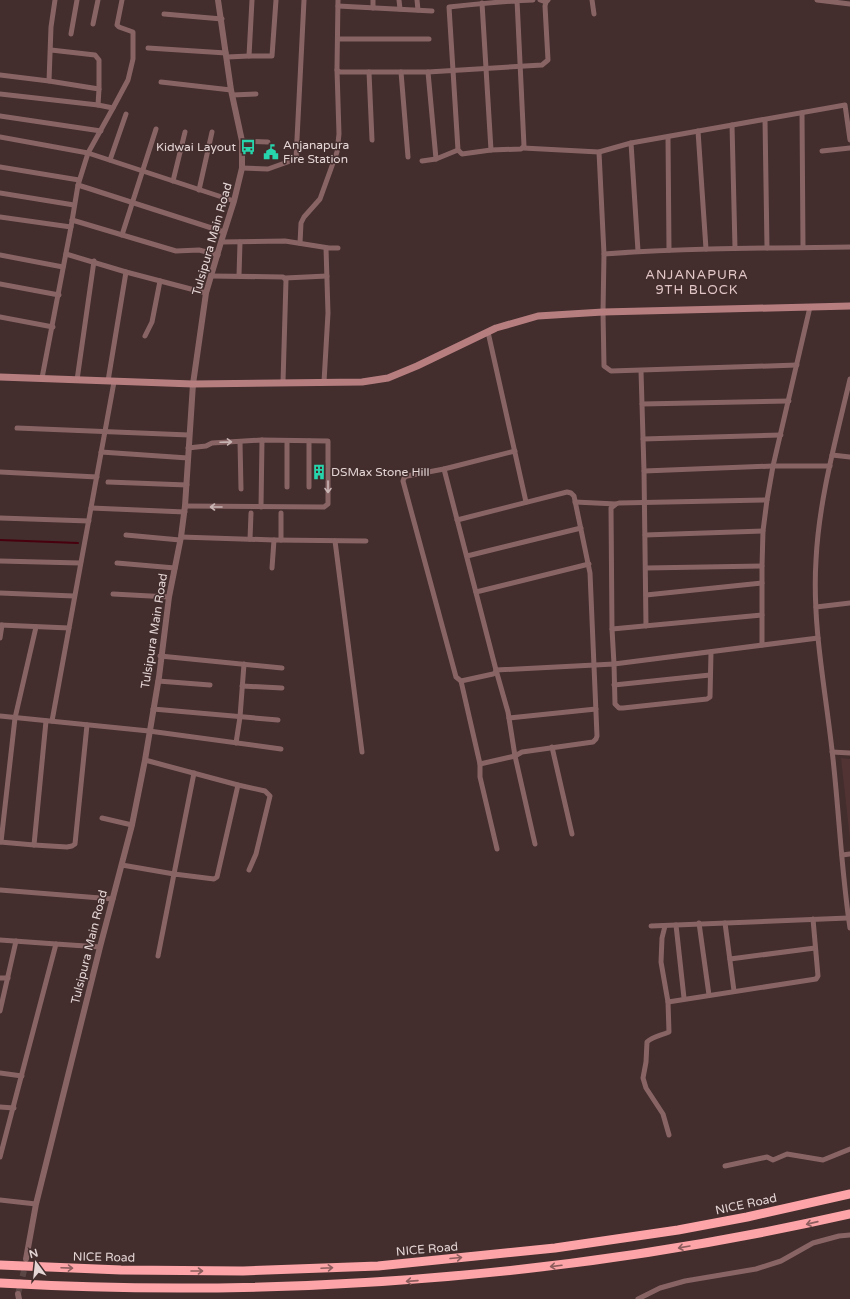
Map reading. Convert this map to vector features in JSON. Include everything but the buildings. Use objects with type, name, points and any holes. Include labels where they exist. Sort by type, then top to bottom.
[{"type":"highway","name":"NICE Road","points":[[0,1265],[121,1270],[220,1271],[378,1266],[555,1248],[678,1230],[747,1217],[850,1194]]},
{"type":"highway","points":[[0,1283],[96,1288],[228,1289],[356,1285],[443,1279],[583,1262],[663,1250],[787,1228],[850,1214]]},
{"type":"main road","points":[[0,377],[193,384],[362,382],[388,378],[417,366],[496,328],[538,316],[603,312],[850,306]]},
{"type":"street","points":[[49,81],[51,27],[55,0]]},
{"type":"street","points":[[71,34],[77,0]]},
{"type":"street","points":[[93,24],[98,0]]},
{"type":"street","points":[[42,378],[53,327],[78,182],[88,153],[128,80],[133,59],[133,32],[117,25],[122,0]]},
{"type":"street","name":"Tulsipura Main Road","points":[[26,1259],[36,1204],[132,825],[145,760],[158,681],[160,656],[169,597],[181,538],[185,509],[193,384],[206,293],[234,201],[242,168],[242,141],[232,92],[218,0]]},
{"type":"street","points":[[249,56],[252,0]]},
{"type":"street","points":[[148,48],[227,55],[272,56],[276,0]]},
{"type":"street","points":[[242,168],[268,170],[296,159],[304,0]]},
{"type":"street","points":[[300,243],[301,222],[304,216],[320,199],[337,152],[339,134],[337,70],[338,0]]},
{"type":"street","points":[[372,8],[373,0]]},
{"type":"street","points":[[399,0],[400,9]]},
{"type":"street","points":[[417,0],[418,10]]},
{"type":"street","points":[[533,0],[517,0],[449,7],[458,150],[462,154],[523,148],[599,152],[631,143],[845,105],[850,140]]},
{"type":"street","points":[[517,0],[521,66],[523,148]]},
{"type":"street","points":[[337,70],[340,72],[428,72],[542,65],[548,60],[545,6],[547,1],[540,0]]},
{"type":"street","points":[[592,0],[594,14]]},
{"type":"street","points":[[817,0],[850,4]]},
{"type":"street","points":[[482,3],[491,150]]},
{"type":"street","points":[[338,6],[432,11]]},
{"type":"street","points":[[164,14],[222,19]]},
{"type":"street","points":[[338,39],[429,39]]},
{"type":"street","points":[[51,50],[95,55],[98,57],[98,105]]},
{"type":"street","points":[[369,72],[372,140]]},
{"type":"street","points":[[401,72],[408,157]]},
{"type":"street","points":[[428,72],[436,159]]},
{"type":"street","points":[[0,76],[49,81],[99,89]]},
{"type":"street","points":[[161,82],[256,94]]},
{"type":"street","points":[[0,94],[113,108]]},
{"type":"street","points":[[802,112],[803,247]]},
{"type":"street","points":[[110,160],[126,114]]},
{"type":"street","points":[[0,116],[101,131]]},
{"type":"street","points":[[765,120],[768,248]]},
{"type":"street","points":[[732,125],[735,248]]},
{"type":"street","points":[[122,235],[156,129]]},
{"type":"street","points":[[698,131],[706,249]]},
{"type":"street","points":[[173,181],[185,132]]},
{"type":"street","points":[[199,190],[212,132]]},
{"type":"street","points":[[0,137],[88,153],[234,201]]},
{"type":"street","points":[[668,137],[669,250]]},
{"type":"street","points":[[242,141],[268,142]]},
{"type":"street","points":[[631,143],[638,251]]},
{"type":"street","points":[[822,151],[850,148]]},
{"type":"street","points":[[422,161],[436,159],[458,150]]},
{"type":"street","points":[[599,152],[604,254],[604,366],[611,371],[641,371],[797,365]]},
{"type":"street","points":[[0,167],[78,182],[132,203],[224,232]]},
{"type":"street","points":[[0,193],[74,205]]},
{"type":"street","points":[[0,217],[71,227]]},
{"type":"street","points":[[72,220],[176,251],[199,250],[218,255]]},
{"type":"street","points":[[221,242],[285,241],[326,248],[338,248]]},
{"type":"street","points":[[239,276],[240,242]]},
{"type":"street","points":[[604,254],[638,251],[735,248],[850,247]]},
{"type":"street","points":[[324,382],[328,313],[326,248]]},
{"type":"street","points":[[66,254],[126,272],[206,293]]},
{"type":"street","points":[[0,256],[63,267]]},
{"type":"street","points":[[76,380],[94,262]]},
{"type":"street","points":[[52,721],[105,432],[126,272]]},
{"type":"street","points":[[211,276],[284,276],[285,278],[327,276]]},
{"type":"street","points":[[283,382],[285,278]]},
{"type":"street","points":[[145,336],[152,322],[160,281]]},
{"type":"street","points":[[0,284],[59,294]]},
{"type":"street","points":[[762,645],[763,531],[767,500],[773,466],[810,307]]},
{"type":"street","points":[[0,317],[53,327]]},
{"type":"street","points":[[488,332],[526,502]]},
{"type":"street","points":[[641,371],[645,502],[646,626]]},
{"type":"street","points":[[850,379],[848,398],[832,455],[820,518],[816,561],[818,638],[832,752],[850,928]]},
{"type":"street","points":[[642,404],[789,401]]},
{"type":"street","points":[[17,428],[189,435]]},
{"type":"street","points":[[643,439],[781,435]]},
{"type":"street","points":[[91,508],[185,509],[324,507],[327,505],[328,442],[326,440],[262,440],[212,443],[206,446],[188,448]]},
{"type":"street","points":[[261,507],[262,440]]},
{"type":"street","points":[[287,441],[287,487]]},
{"type":"street","points":[[309,441],[310,487]]},
{"type":"street","points":[[240,442],[241,489]]},
{"type":"street","points":[[497,849],[480,777],[480,764],[461,681],[456,677],[403,481],[407,476],[444,469],[515,451]]},
{"type":"street","points":[[101,452],[188,458]]},
{"type":"street","points":[[832,455],[850,457]]},
{"type":"street","points":[[644,471],[773,466],[830,466]]},
{"type":"street","points":[[444,469],[509,718],[515,756],[535,844]]},
{"type":"street","points":[[0,472],[97,477]]},
{"type":"street","points":[[108,482],[186,485]]},
{"type":"street","points":[[457,520],[567,492],[574,496],[589,564],[598,736],[593,742],[522,752],[515,756],[480,764]]},
{"type":"street","points":[[575,502],[616,504],[645,502],[767,500]]},
{"type":"street","points":[[616,504],[611,508],[612,629],[616,704],[619,708],[623,708],[707,699],[710,697],[711,652]]},
{"type":"street","points":[[250,539],[251,513]]},
{"type":"street","points":[[281,513],[281,540]]},
{"type":"street","points":[[0,518],[89,521]]},
{"type":"street","points":[[466,556],[581,528]]},
{"type":"street","points":[[645,535],[763,531]]},
{"type":"street","points":[[126,535],[181,538],[366,541]]},
{"type":"street","points":[[272,568],[274,540]]},
{"type":"street","points":[[335,541],[362,752]]},
{"type":"street","points":[[0,561],[80,563]]},
{"type":"street","points":[[117,563],[175,568]]},
{"type":"street","points":[[476,592],[589,564]]},
{"type":"street","points":[[646,568],[762,566]]},
{"type":"street","points":[[646,595],[762,583]]},
{"type":"street","points":[[0,593],[74,596]]},
{"type":"street","points":[[113,594],[169,597]]},
{"type":"street","points":[[816,607],[850,603]]},
{"type":"street","points":[[612,629],[762,615]]},
{"type":"street","points":[[0,638],[1,625],[69,628]]},
{"type":"street","points":[[36,627],[15,718],[1,842],[67,847],[75,844],[87,725]]},
{"type":"street","points":[[461,681],[493,674],[496,670],[614,664],[818,638]]},
{"type":"street","points":[[160,656],[282,668]]},
{"type":"street","points":[[236,743],[240,717],[244,664]]},
{"type":"street","points":[[614,685],[710,675]]},
{"type":"street","points":[[158,681],[210,685]]},
{"type":"street","points":[[242,686],[282,688]]},
{"type":"street","points":[[153,709],[278,720]]},
{"type":"street","points":[[509,718],[596,709]]},
{"type":"street","points":[[0,716],[149,731],[281,749]]},
{"type":"street","points":[[34,845],[46,721]]},
{"type":"street","points":[[552,748],[572,834]]},
{"type":"street","points":[[832,752],[850,753]]},
{"type":"street","points":[[145,760],[268,793],[270,796],[256,854],[248,870]]},
{"type":"street","points":[[158,956],[194,773]]},
{"type":"street","points":[[122,865],[174,874],[214,879],[217,877],[238,785]]},
{"type":"street","points":[[102,818],[132,825]]},
{"type":"street","points":[[842,855],[850,854]]},
{"type":"street","points":[[0,890],[113,899]]},
{"type":"street","points":[[651,926],[848,918]]},
{"type":"street","points":[[668,1002],[684,998],[816,979],[818,976],[813,919]]},
{"type":"street","points":[[699,923],[709,995]]},
{"type":"street","points":[[725,923],[734,991]]},
{"type":"street","points":[[676,925],[684,998]]},
{"type":"street","points":[[665,926],[662,938],[661,962],[668,1002],[669,1032],[660,1036],[651,1037],[646,1042],[646,1062],[643,1078],[646,1088],[663,1114],[669,1135]]},
{"type":"street","points":[[0,940],[100,947]]},
{"type":"street","points":[[0,1010],[16,941]]},
{"type":"street","points":[[0,1155],[14,1108],[56,944]]},
{"type":"street","points":[[730,959],[815,948]]},
{"type":"street","points":[[0,978],[8,978]]},
{"type":"street","points":[[0,1073],[22,1076]]},
{"type":"street","points":[[0,1107],[14,1108]]},
{"type":"street","points":[[724,1166],[767,1157],[773,1160],[787,1154],[824,1160],[850,1149]]},
{"type":"street","points":[[0,1200],[36,1204]]},
{"type":"street","points":[[638,1299],[660,1288],[685,1281],[756,1269],[781,1261],[813,1243],[839,1236],[850,1235]]},
{"type":"shaded area","points":[[841,758],[850,759],[850,839]]},
{"type":"waterway","points":[[0,540],[78,543]]},
{"type":"tunnel","points":[[18,1294],[26,1263]]},
{"type":"place","name":"Kidwai Layout","points":[[248,147]]},
{"type":"place","name":"Anjanapura Fire Station","points":[[271,152]]},
{"type":"place","name":"DSMax Stone Hill","points":[[319,472]]},
{"type":"district","name":"ANJANAPURA 9TH BLOCK","points":[[697,282]]}]
